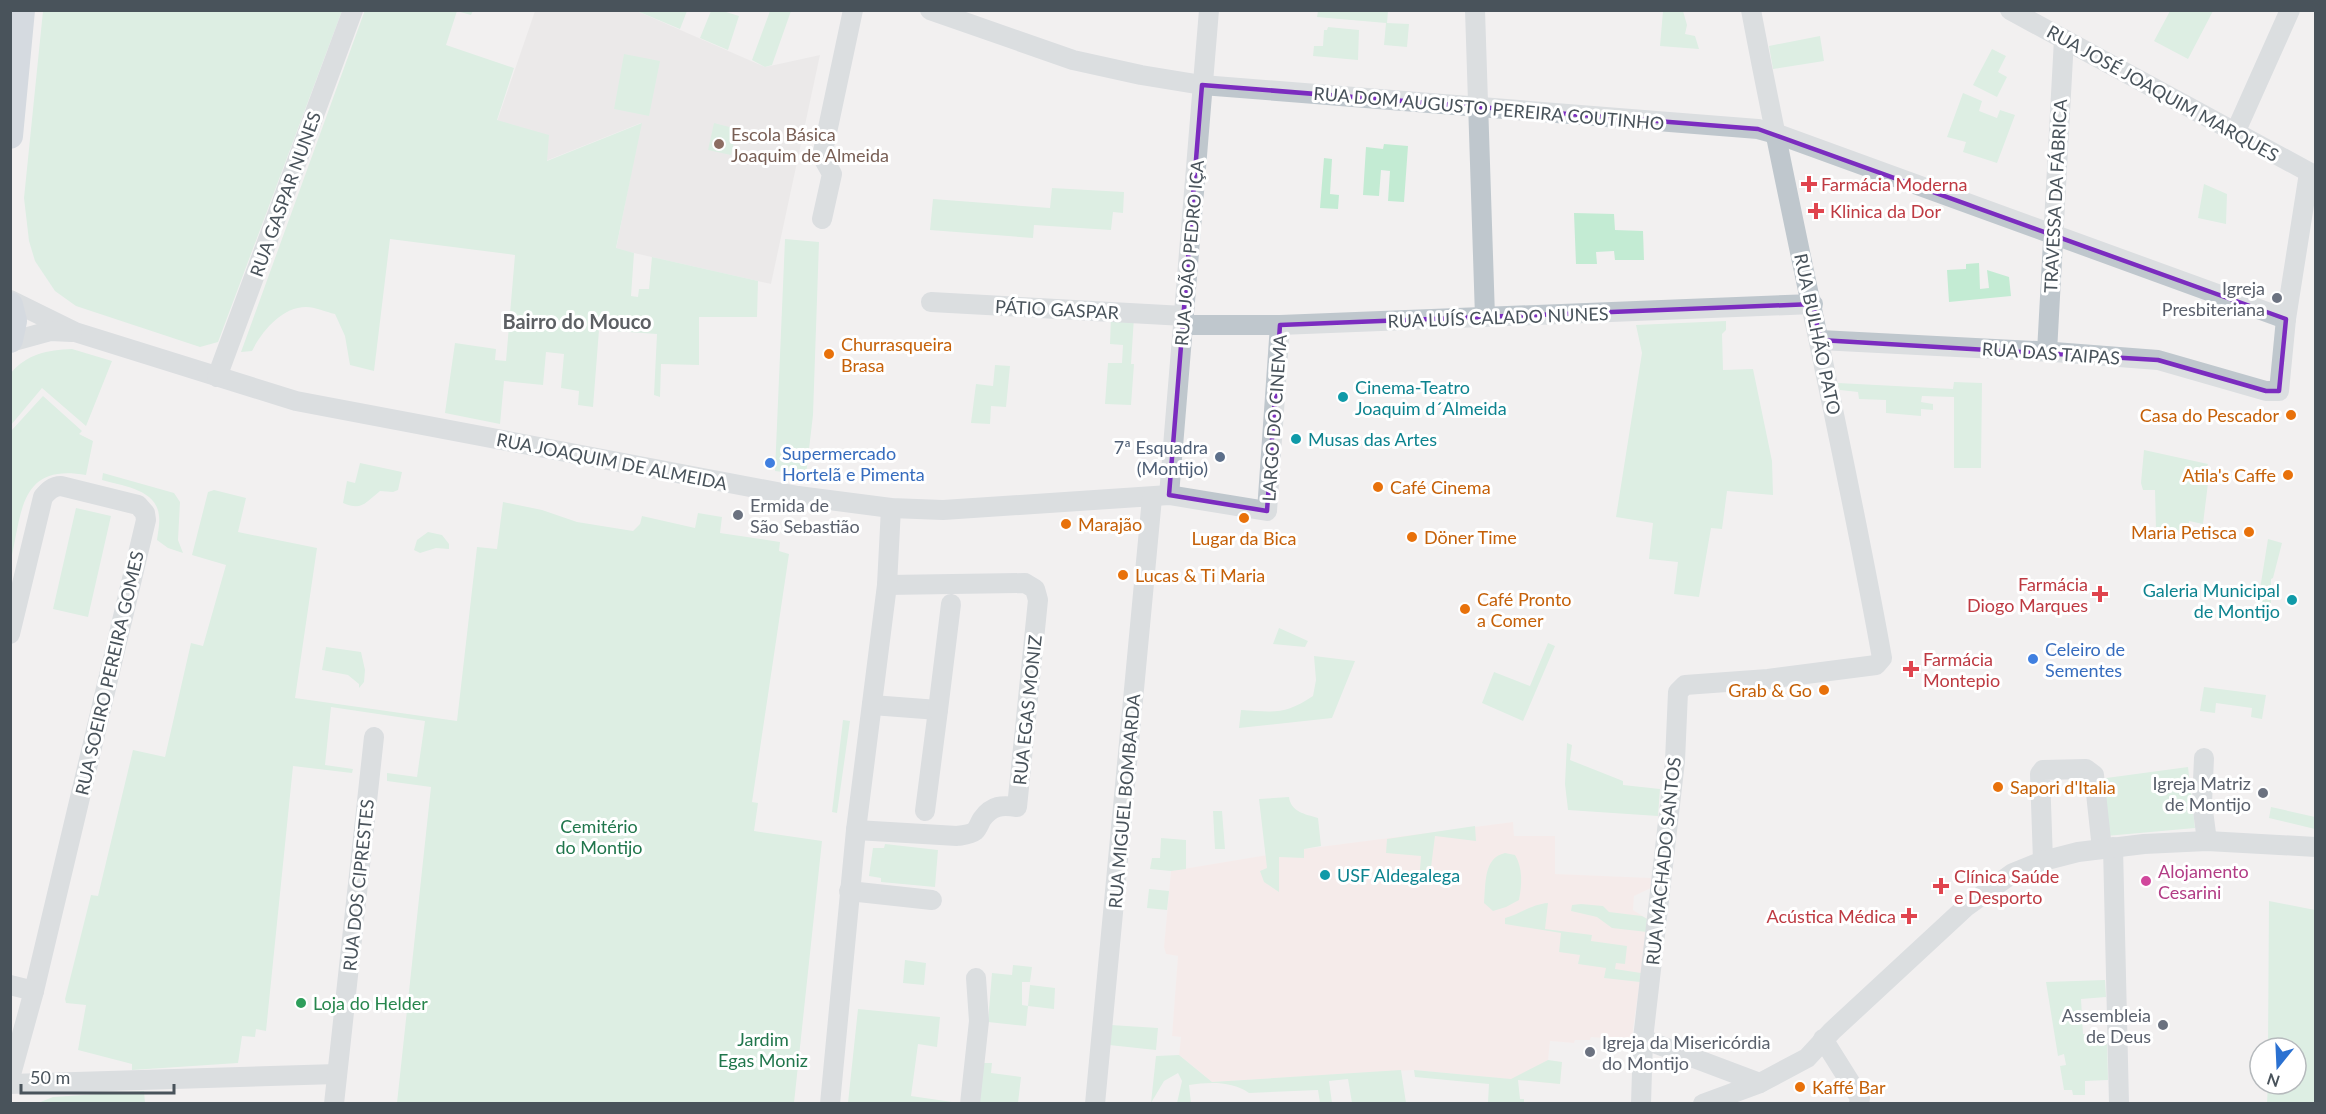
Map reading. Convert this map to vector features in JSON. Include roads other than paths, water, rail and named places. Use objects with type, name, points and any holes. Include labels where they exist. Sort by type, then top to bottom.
[{"type":"main road","points":[[10,136],[22,10]]},
{"type":"main road","points":[[10,303],[14,321],[10,341]]},
{"type":"street","name":"RUA GASPAR NUNES","points":[[217,377],[353,10]]},
{"type":"street","points":[[822,219],[832,174],[822,156],[853,10]]},
{"type":"street","name":"RUA DOM AUGUSTO PEREIRA COUTINHO","points":[[930,10],[1073,60],[1202,85],[1758,129],[2286,319]]},
{"type":"street","name":"RUA JOÃO PEDRO IÇA","points":[[1161,496],[1183,320],[1209,10]]},
{"type":"street","points":[[1476,10],[1485,317]]},
{"type":"street","name":"RUA BULHÃO PATO","points":[[1685,685],[1768,679],[1876,665],[1882,658],[1854,503],[1774,133],[1751,10]]},
{"type":"street","name":"RUA JOSÉ JOAQUIM MARQUES","points":[[2010,10],[2312,175]]},
{"type":"street","points":[[2235,133],[2290,10]]},
{"type":"street","name":"TRAVESSA DA FÁBRICA","points":[[2047,352],[2064,39]]},
{"type":"street","points":[[2286,319],[2312,175]]},
{"type":"street","name":"PÁTIO GASPAR","points":[[931,302],[1183,320]]},
{"type":"street","name":"RUA JOAQUIM DE ALMEIDA","points":[[10,303],[75,332],[297,401],[798,496],[891,508],[943,510],[1161,496],[1267,511]]},
{"type":"street","name":"RUA LUÍS CALADO NUNES","points":[[1183,320],[1280,325],[1812,304]]},
{"type":"street","name":"RUA DAS TAIPAS","points":[[1820,340],[2158,360],[2266,391],[2278,391],[2286,319]]},
{"type":"street","name":"LARGO DO CINEMA","points":[[1267,511],[1280,325]]},
{"type":"street","name":"RUA JOAQUIM DE ALMEIDA","points":[[10,341],[50,332],[75,332]]},
{"type":"street","name":"RUA SOEIRO PEREIRA GOMES","points":[[10,634],[43,497],[47,492],[56,486],[61,486],[138,505],[145,513],[146,520],[34,991],[10,1078]]},
{"type":"street","name":"RUA MIGUEL BOMBARDA","points":[[1095,1104],[1161,496]]},
{"type":"street","points":[[830,1104],[849,891],[888,585],[891,508]]},
{"type":"street","name":"RUA EGAS MONIZ","points":[[856,830],[957,836],[976,830],[983,818],[1000,805],[1017,807],[1038,600],[1035,589],[1025,583],[888,585]]},
{"type":"street","points":[[925,811],[951,604]]},
{"type":"street","name":"RUA MACHADO SANTOS","points":[[1641,1104],[1643,1039],[1676,761],[1677,694],[1685,685]]},
{"type":"street","points":[[872,705],[938,710]]},
{"type":"street","name":"RUA DOS CIPRESTES","points":[[334,1104],[374,737]]},
{"type":"street","points":[[2204,758],[2202,803],[2207,841]]},
{"type":"street","points":[[2043,861],[2040,774],[2043,770],[2086,769],[2094,775],[2108,848],[2120,1104]]},
{"type":"street","points":[[1703,1104],[1760,1083],[1807,1058],[1823,1039],[1967,906],[2013,873],[2043,861],[2108,848],[2207,841],[2316,847]]},
{"type":"street","points":[[849,891],[932,900]]},
{"type":"street","points":[[970,1104],[979,1021],[976,978]]},
{"type":"street","points":[[10,985],[34,991]]},
{"type":"street","points":[[1643,1039],[1760,1083]]},
{"type":"street","points":[[1823,1039],[1860,1098],[1859,1104]]},
{"type":"street","points":[[10,1084],[337,1074]]},
{"type":"place","name":"Escola Básica Joaquim de Almeida","points":[[719,144]]},
{"type":"place","name":"Farmácia Moderna","points":[[1809,184]]},
{"type":"place","name":"Klinica da Dor","points":[[1816,211]]},
{"type":"place","name":"Igreja Presbiteriana","points":[[2277,298]]},
{"type":"place","name":"Churrasqueira Brasa","points":[[829,354]]},
{"type":"place","name":"Cinema-Teatro Joaquim d´Almeida","points":[[1343,397]]},
{"type":"place","name":"Casa do Pescador","points":[[2291,415]]},
{"type":"place","name":"Musas das Artes","points":[[1296,439]]},
{"type":"place","name":"7ª Esquadra (Montijo)","points":[[1220,457]]},
{"type":"place","name":"Supermercado Hortelã e Pimenta","points":[[770,463]]},
{"type":"place","name":"Atila's Caffe","points":[[2288,475]]},
{"type":"place","name":"Café Cinema","points":[[1378,487]]},
{"type":"place","name":"Ermida de São Sebastião","points":[[738,515]]},
{"type":"place","name":"Lugar da Bica","points":[[1244,518]]},
{"type":"place","name":"Marajão","points":[[1066,524]]},
{"type":"place","name":"Maria Petisca","points":[[2249,532]]},
{"type":"place","name":"Döner Time","points":[[1412,537]]},
{"type":"place","name":"Lucas & Ti Maria","points":[[1123,575]]},
{"type":"place","name":"Farmácia Diogo Marques","points":[[2100,594]]},
{"type":"place","name":"Galeria Municipal de Montijo","points":[[2292,600]]},
{"type":"place","name":"Café Pronto a Comer","points":[[1465,609]]},
{"type":"place","name":"Celeiro de Sementes","points":[[2033,659]]},
{"type":"place","name":"Farmácia Montepio","points":[[1911,669]]},
{"type":"place","name":"Grab & Go","points":[[1824,690]]},
{"type":"place","name":"Sapori d'Italia","points":[[1998,787]]},
{"type":"place","name":"Igreja Matriz de Montijo","points":[[2263,793]]},
{"type":"place","name":"USF Aldegalega","points":[[1325,875]]},
{"type":"place","name":"Alojamento Cesarini","points":[[2146,881]]},
{"type":"place","name":"Clínica Saúde e Desporto","points":[[1941,886]]},
{"type":"place","name":"Acústica Médica","points":[[1909,916]]},
{"type":"place","name":"Loja do Helder","points":[[301,1003]]},
{"type":"place","name":"Assembleia de Deus","points":[[2163,1025]]},
{"type":"place","name":"Igreja da Misericórdia do Montijo","points":[[1590,1052]]},
{"type":"place","name":"Kaffé Bar","points":[[1800,1087]]},
{"type":"district","name":"Bairro do Mouco","points":[[577,321]]},
{"type":"park label","name":"Cemitério do Montijo","points":[[599,836]]},
{"type":"park label","name":"Jardim Egas Moniz","points":[[763,1049]]}]
